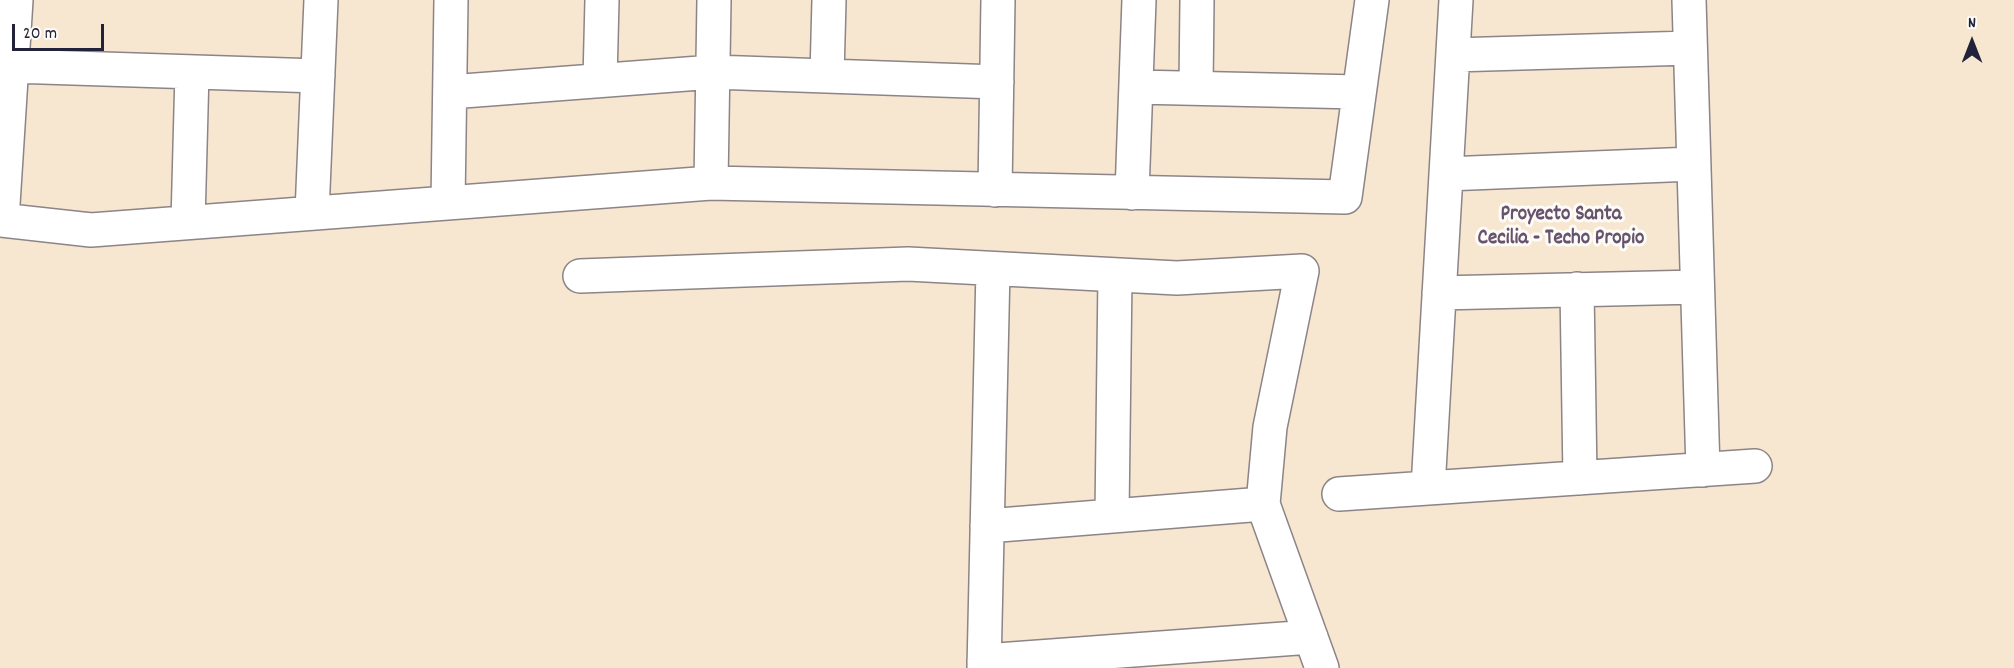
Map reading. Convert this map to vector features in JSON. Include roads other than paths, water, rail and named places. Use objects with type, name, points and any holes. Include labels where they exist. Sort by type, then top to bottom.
[{"type":"street","points":[[16,0],[1,220],[91,230],[711,183],[1345,196],[1372,0]]},
{"type":"street","points":[[312,213],[321,0]]},
{"type":"street","points":[[448,203],[451,0]]},
{"type":"street","points":[[600,80],[602,0]]},
{"type":"street","points":[[711,183],[714,0]]},
{"type":"street","points":[[826,76],[828,0]]},
{"type":"street","points":[[994,190],[998,0]]},
{"type":"street","points":[[1132,193],[1139,0]]},
{"type":"street","points":[[1196,88],[1197,0]]},
{"type":"street","points":[[1428,488],[1456,0]]},
{"type":"street","points":[[1689,0],[1703,470]]},
{"type":"street","points":[[1453,55],[1690,48]]},
{"type":"street","points":[[12,66],[318,76]]},
{"type":"street","points":[[188,222],[192,72]]},
{"type":"street","points":[[450,92],[713,72],[997,82]]},
{"type":"street","points":[[1136,87],[1359,92]]},
{"type":"street","points":[[1446,174],[1694,164]]},
{"type":"street","points":[[580,276],[908,264],[1177,278],[1302,271],[1270,427],[1263,504],[1322,668]]},
{"type":"street","points":[[993,269],[984,664],[1311,637]]},
{"type":"street","points":[[1112,515],[1115,275]]},
{"type":"street","points":[[1439,292],[1697,287]]},
{"type":"street","points":[[1577,290],[1580,478]]},
{"type":"street","points":[[1339,494],[1755,466]]},
{"type":"street","points":[[987,526],[1263,504]]},
{"type":"district","name":"Proyecto Santa Cecilia - Techo Propio","points":[[1561,228]]}]
